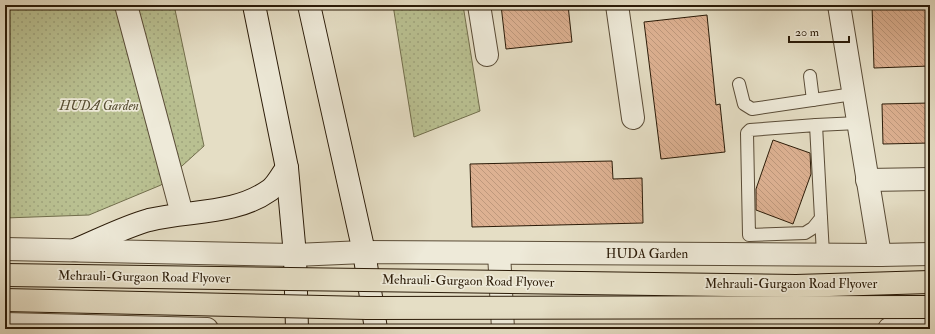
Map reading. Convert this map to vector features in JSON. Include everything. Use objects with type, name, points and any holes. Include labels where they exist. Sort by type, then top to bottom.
[{"type":"main road","name":"Mehrauli-Gurgaon Road Flyover","points":[[5,275],[796,286],[930,282]]},
{"type":"main road","name":"Mehrauli-Gurgaon Road Flyover","points":[[5,300],[367,308],[930,307]]},
{"type":"street","points":[[126,5],[182,214]]},
{"type":"street","points":[[254,5],[287,168],[295,255],[297,329]]},
{"type":"street","points":[[309,5],[364,252],[376,329]]},
{"type":"street","points":[[479,5],[487,55]]},
{"type":"street","points":[[616,5],[633,118]]},
{"type":"street","points":[[839,5],[880,255]]},
{"type":"street","points":[[75,250],[148,220],[182,214],[220,210],[246,202],[272,189],[287,168]]},
{"type":"street","points":[[867,180],[930,179]]},
{"type":"street","name":"HUDA Garden","points":[[5,249],[295,255],[364,252],[930,254]]},
{"type":"street","points":[[170,252],[170,328]]},
{"type":"street","points":[[499,253],[503,329]]},
{"type":"street","points":[[5,324],[50,327],[207,329]]},
{"type":"street","points":[[889,329],[930,327]]},
{"type":"lane","points":[[810,76],[813,100]]},
{"type":"lane","points":[[740,84],[744,104],[752,109],[854,94]]},
{"type":"lane","points":[[821,218],[813,228],[805,233],[749,235],[747,132],[750,130],[816,125],[858,124]]},
{"type":"lane","points":[[816,125],[823,254]]},
{"type":"green space","name":"HUDA Garden","points":[[5,5],[174,5],[204,146],[161,185],[89,215],[5,218]]},
{"type":"green space","points":[[393,5],[463,5],[480,111],[414,137]]},
{"type":"building","points":[[501,5],[568,5],[572,42],[506,49]]},
{"type":"building","points":[[872,5],[930,5],[930,66],[874,68]]},
{"type":"building","points":[[707,15],[716,105],[720,104],[725,152],[661,159],[644,22]]},
{"type":"building","points":[[930,103],[930,143],[883,144],[882,104]]},
{"type":"building","points":[[773,140],[810,153],[811,174],[793,224],[756,210],[756,189]]},
{"type":"building","points":[[612,161],[613,179],[642,178],[643,223],[472,227],[470,164]]}]
